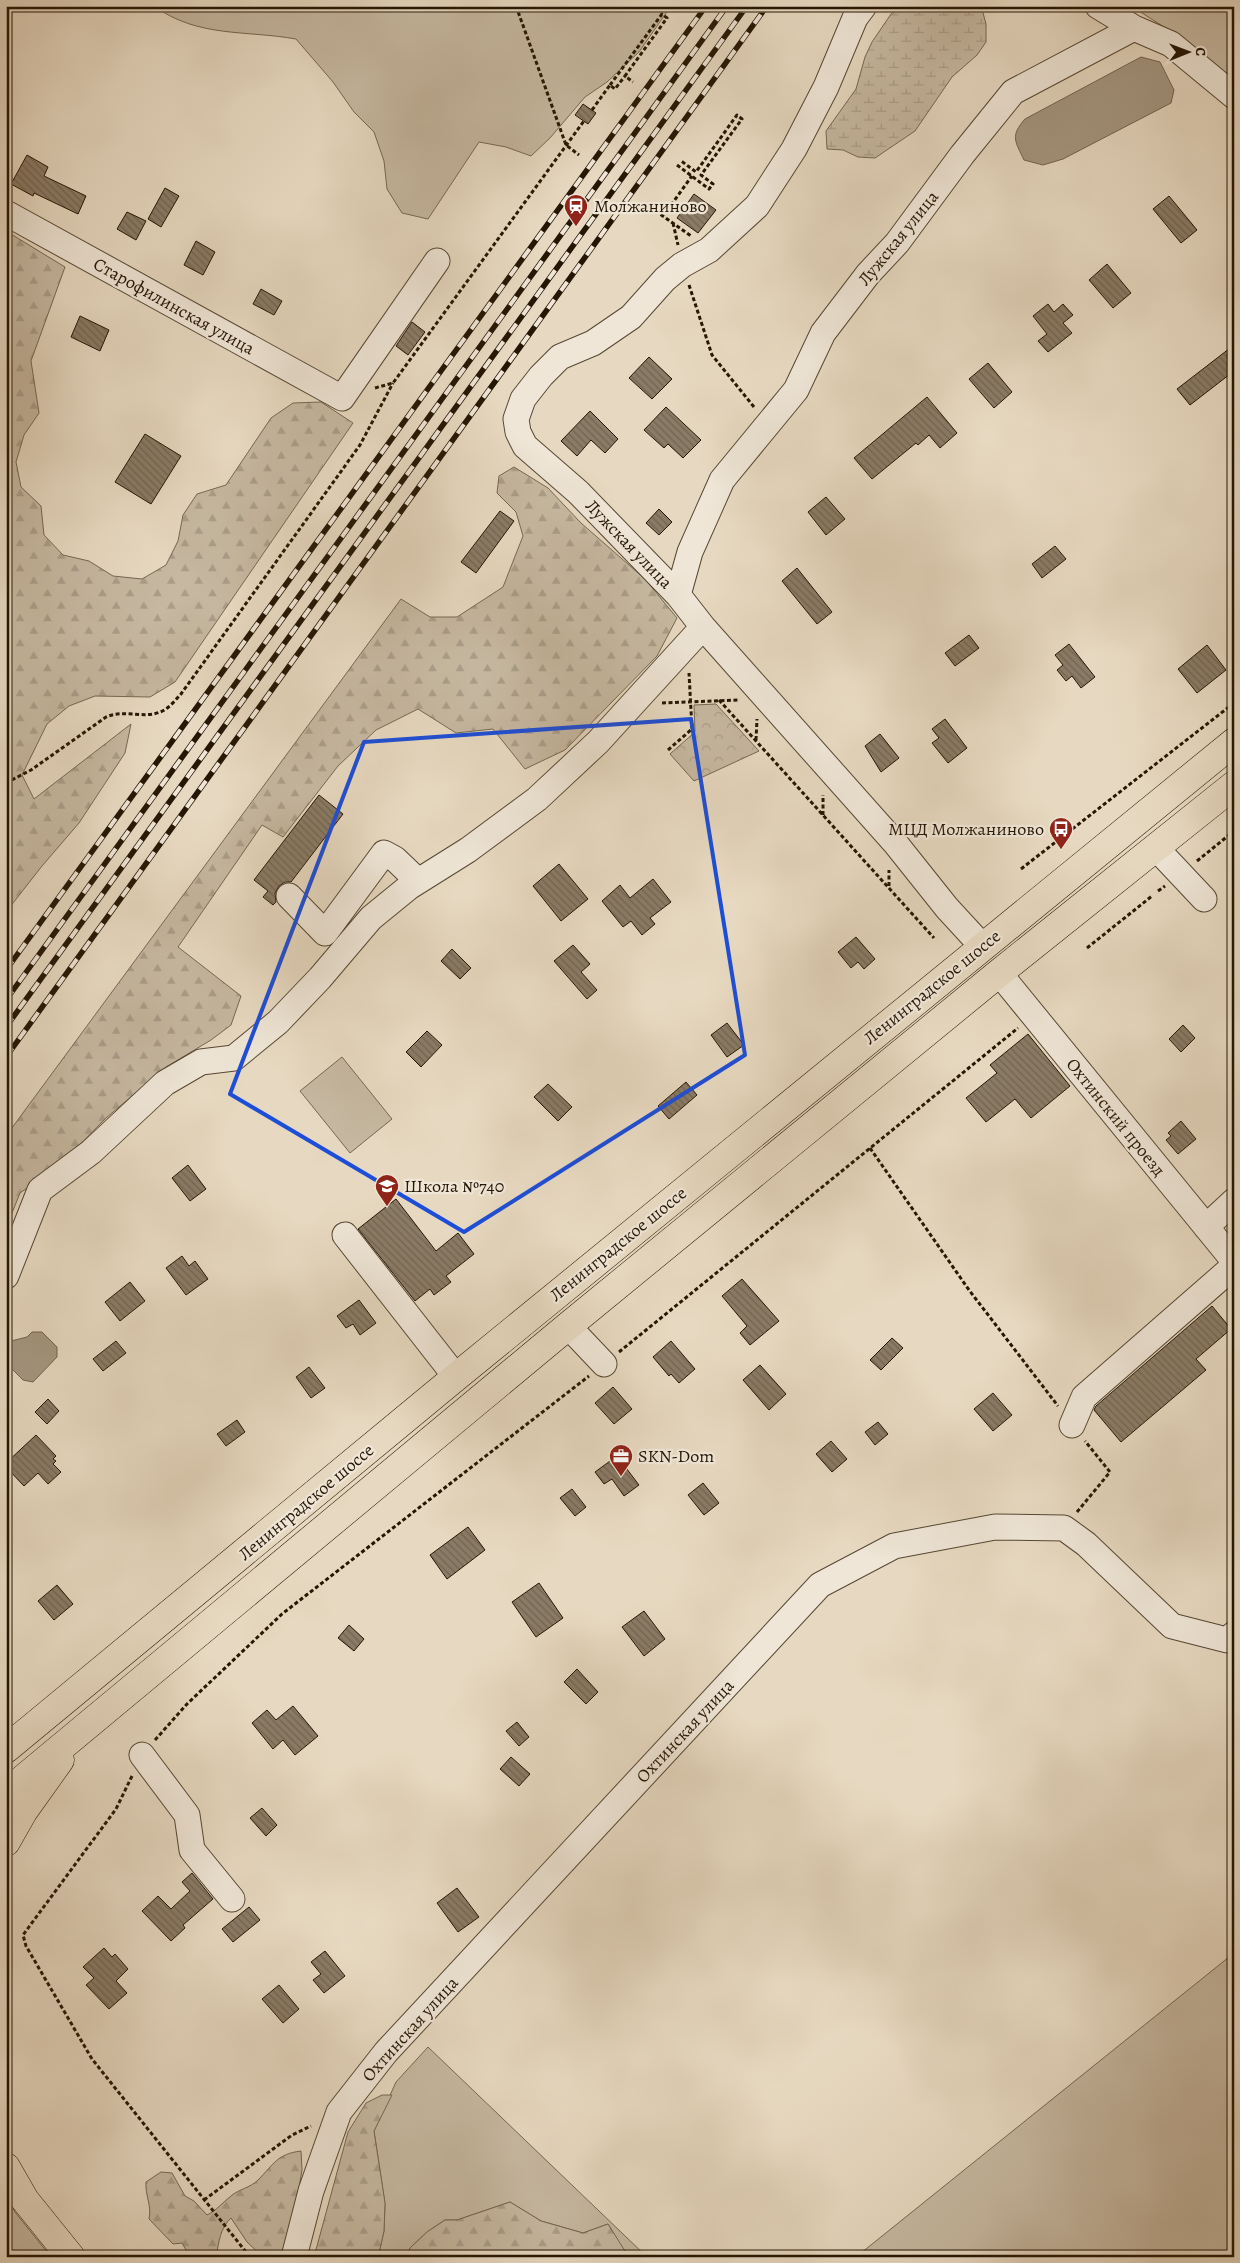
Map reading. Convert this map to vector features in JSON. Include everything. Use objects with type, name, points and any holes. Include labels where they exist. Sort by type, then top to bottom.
[{"type":"highway","name":"Ленинградское шоссе","points":[[6,1750],[456,1377],[1234,742]]},
{"type":"highway","name":"Ленинградское шоссе","points":[[6,1792],[568,1326],[999,973],[1234,785]]},
{"type":"highway","points":[[6,1842],[23,1812],[80,1732]]},
{"type":"highway","points":[[6,2167],[25,2200],[71,2257]]},
{"type":"street","name":"Лужская улица","points":[[678,595],[578,492],[525,446],[518,432],[516,419],[523,399],[541,376],[560,357],[593,343],[631,317],[665,279],[682,265],[709,250],[757,206],[788,157],[826,88],[855,18],[864,6]]},
{"type":"street","points":[[1098,6],[1134,28],[1171,44],[1234,96]]},
{"type":"street","name":"Лужская улица","points":[[678,595],[690,552],[722,480],[796,390],[823,333],[868,274],[897,244],[962,155],[1013,92],[1134,28]]},
{"type":"street","name":"Старофилинская улица","points":[[6,212],[342,398]]},
{"type":"street","points":[[342,398],[437,261]]},
{"type":"street","points":[[678,595],[703,627],[896,844],[947,908],[982,946]]},
{"type":"street","points":[[6,1276],[40,1190],[91,1152],[165,1083],[201,1062],[234,1058],[278,1022],[320,978],[371,918],[418,881],[468,850],[537,799],[598,742],[703,627]]},
{"type":"street","points":[[1156,848],[1204,899]]},
{"type":"street","points":[[289,896],[326,933],[384,853],[395,859],[418,881]]},
{"type":"street","name":"Охтинский проезд","points":[[999,973],[1234,1261]]},
{"type":"street","points":[[1206,1227],[1234,1201]]},
{"type":"street","points":[[345,1235],[456,1377]]},
{"type":"street","points":[[1072,1425],[1084,1397],[1234,1266]]},
{"type":"street","points":[[568,1326],[604,1364]]},
{"type":"street","name":"Охтинская улица","points":[[294,2257],[310,2191],[339,2112],[386,2052],[820,1586],[894,1546],[995,1527],[1064,1528]]},
{"type":"street","points":[[1064,1528],[1086,1544],[1172,1626],[1227,1640],[1234,1634]]},
{"type":"street","points":[[142,1755],[187,1815],[192,1850],[232,1899]]},
{"type":"path","points":[[516,6],[566,145],[579,154]]},
{"type":"path","points":[[592,110],[610,85],[662,14],[667,18],[616,89],[610,85]]},
{"type":"path","points":[[625,76],[633,82]]},
{"type":"path","points":[[677,165],[709,189],[713,184],[701,176],[742,118],[737,115],[696,172],[680,160]]},
{"type":"path","points":[[6,783],[31,770],[106,717],[115,713],[160,712],[181,694],[360,445],[393,382],[584,121]]},
{"type":"path","points":[[682,212],[671,205],[692,176]]},
{"type":"path","points":[[650,207],[709,250]]},
{"type":"path","points":[[673,224],[682,265],[712,355],[768,423]]},
{"type":"path","points":[[342,398],[393,382]]},
{"type":"path","points":[[668,750],[692,729],[689,664]]},
{"type":"path","points":[[654,703],[747,699]]},
{"type":"path","points":[[719,700],[934,938]]},
{"type":"path","points":[[1021,869],[1234,703]]},
{"type":"path","points":[[1087,948],[1152,896]]},
{"type":"path","points":[[250,2257],[92,2059],[26,1946],[23,1935],[116,1809],[142,1755],[187,1704],[282,1614],[604,1364],[1034,1015]]},
{"type":"path","points":[[870,1148],[969,1290],[1110,1472],[1064,1528]]},
{"type":"path","points":[[204,2200],[292,2135],[339,2112]]},
{"type":"highlighted area","points":[[691,719],[745,1055],[464,1232],[230,1094],[364,742]]},
{"type":"green space","points":[[154,6],[671,6],[639,52],[607,82],[585,97],[550,138],[531,156],[506,147],[479,142],[428,219],[402,213],[387,189],[384,161],[374,132],[354,112],[333,82],[296,39],[205,28],[171,16]]},
{"type":"green space","points":[[901,6],[977,6],[982,9],[986,24],[986,42],[977,55],[952,77],[915,131],[875,158],[858,157],[843,150],[827,149],[826,131],[856,89],[865,57],[872,42],[891,14]]},
{"type":"green space","points":[[1131,6],[1234,6],[1234,82],[1194,46]]},
{"type":"green space","points":[[6,231],[65,267],[31,361],[39,413],[24,435],[16,462],[21,487],[41,506],[44,535],[63,555],[89,561],[113,576],[142,579],[166,565],[178,541],[183,515],[197,494],[226,485],[271,418],[293,403],[321,402],[353,423],[175,682],[150,697],[95,696],[69,706],[47,724],[22,775],[34,799],[131,724],[125,753],[79,823],[6,912]]},
{"type":"green space","points":[[514,467],[548,488],[581,523],[645,579],[677,618],[657,656],[565,750],[525,769],[493,729],[456,733],[418,709],[376,730],[338,766],[283,837],[262,825],[178,947],[241,996],[231,1025],[211,1040],[166,1067],[106,1118],[61,1164],[20,1193],[6,1228],[6,1136],[401,599],[430,617],[457,617],[503,587],[523,536],[516,512],[497,493],[499,476]]},
{"type":"green space","points":[[716,704],[759,751],[694,781],[670,754],[695,732],[694,705]]},
{"type":"green space","points":[[342,1057],[392,1119],[350,1153],[300,1091]]},
{"type":"green space","points":[[1234,1953],[1234,2257],[856,2257]]},
{"type":"green space","points":[[428,2047],[647,2257],[632,2255],[627,2252],[619,2243],[608,2224],[583,2233],[541,2221],[510,2202],[457,2220],[445,2220],[427,2232],[410,2248],[407,2257],[369,2257],[379,2253],[384,2231],[385,2204],[374,2131],[396,2082]]},
{"type":"green space","points":[[382,2095],[392,2095],[374,2131],[385,2203],[384,2231],[379,2253],[369,2257],[314,2257],[348,2132],[366,2103]]},
{"type":"green space","points":[[301,2151],[302,2170],[287,2257],[263,2257],[247,2242],[231,2218],[222,2231],[216,2257],[190,2257],[182,2243],[173,2244],[149,2219],[150,2209],[146,2182],[161,2172],[172,2173],[185,2196],[194,2201],[207,2215],[234,2194],[255,2183],[281,2157]]},
{"type":"green space","points":[[6,2196],[15,2212],[51,2257],[6,2257]]},
{"type":"green space","points":[[510,2202],[541,2221],[583,2233],[608,2224],[625,2251],[634,2257],[407,2257],[410,2248],[427,2232],[445,2220],[457,2220]]},
{"type":"shaded area","points":[[1141,57],[1160,62],[1174,90],[1171,103],[1063,159],[1043,165],[1024,160],[1016,143],[1016,134],[1025,119]]},
{"type":"shaded area","points":[[32,1332],[42,1332],[57,1347],[57,1357],[33,1382],[23,1380],[6,1363],[6,1351],[11,1341],[27,1337]]},
{"type":"building","points":[[583,104],[596,113],[588,124],[575,115]]},
{"type":"building","points":[[27,155],[48,167],[44,176],[86,196],[78,214],[34,193],[33,196],[11,184]]},
{"type":"building","points":[[165,188],[179,196],[161,227],[148,219]]},
{"type":"building","points":[[694,194],[716,210],[698,233],[677,218]]},
{"type":"building","points":[[1169,196],[1197,230],[1181,243],[1153,209]]},
{"type":"building","points":[[127,212],[146,221],[136,240],[117,229]]},
{"type":"building","points":[[196,241],[215,252],[203,275],[184,265]]},
{"type":"building","points":[[1107,264],[1131,293],[1113,308],[1089,280]]},
{"type":"building","points":[[261,289],[282,301],[274,315],[253,304]]},
{"type":"building","points":[[1048,304],[1054,312],[1063,304],[1073,315],[1063,323],[1072,333],[1048,352],[1038,341],[1047,334],[1033,316]]},
{"type":"building","points":[[80,316],[109,330],[100,351],[71,337]]},
{"type":"building","points":[[412,322],[425,332],[408,355],[396,346]]},
{"type":"building","points":[[1234,345],[1234,371],[1190,405],[1177,389]]},
{"type":"building","points":[[649,357],[672,379],[652,399],[629,378]]},
{"type":"building","points":[[988,363],[1012,392],[994,408],[969,379]]},
{"type":"building","points":[[927,397],[957,433],[940,448],[929,435],[918,445],[916,443],[872,479],[854,458]]},
{"type":"building","points":[[666,407],[701,440],[683,458],[668,444],[664,448],[644,430]]},
{"type":"building","points":[[590,411],[618,439],[605,453],[591,440],[577,456],[561,441]]},
{"type":"building","points":[[145,434],[181,456],[151,504],[115,482]]},
{"type":"building","points":[[826,497],[845,519],[826,535],[808,512]]},
{"type":"building","points":[[659,509],[672,522],[659,535],[646,523]]},
{"type":"building","points":[[500,511],[514,521],[476,573],[461,562]]},
{"type":"building","points":[[1055,546],[1066,559],[1042,578],[1032,564]]},
{"type":"building","points":[[797,568],[832,612],[817,624],[782,581]]},
{"type":"building","points":[[969,635],[979,648],[955,666],[945,653]]},
{"type":"building","points":[[1069,644],[1095,677],[1081,688],[1072,676],[1066,681],[1057,670],[1063,665],[1055,655]]},
{"type":"building","points":[[1207,645],[1226,670],[1197,693],[1178,669]]},
{"type":"building","points":[[945,719],[967,748],[948,763],[932,743],[939,738],[932,729]]},
{"type":"building","points":[[880,734],[899,758],[881,772],[865,746]]},
{"type":"building","points":[[319,795],[343,814],[291,882],[285,882],[279,886],[275,893],[276,902],[273,905],[263,897],[268,891],[254,880]]},
{"type":"building","points":[[559,864],[588,899],[561,921],[533,886]]},
{"type":"building","points":[[653,879],[671,902],[650,918],[655,924],[642,935],[631,921],[623,927],[602,901],[620,885],[630,898]]},
{"type":"building","points":[[856,937],[875,959],[864,969],[858,962],[851,968],[838,952]]},
{"type":"building","points":[[573,945],[590,964],[581,972],[597,990],[587,999],[554,961]]},
{"type":"building","points":[[452,949],[471,968],[460,979],[441,961]]},
{"type":"building","points":[[727,1023],[744,1045],[727,1057],[711,1035]]},
{"type":"building","points":[[1183,1025],[1195,1038],[1181,1052],[1169,1039]]},
{"type":"building","points":[[427,1031],[442,1045],[421,1067],[406,1052]]},
{"type":"building","points":[[1028,1034],[1070,1086],[1031,1118],[1015,1099],[986,1122],[966,1098],[997,1073],[990,1065]]},
{"type":"building","points":[[686,1082],[697,1095],[669,1119],[658,1106]]},
{"type":"building","points":[[548,1084],[572,1107],[558,1121],[534,1097]]},
{"type":"building","points":[[1181,1121],[1196,1139],[1178,1154],[1166,1140],[1171,1136],[1168,1133]]},
{"type":"building","points":[[188,1165],[206,1189],[190,1201],[172,1178]]},
{"type":"building","points":[[396,1199],[436,1251],[458,1233],[474,1254],[446,1276],[451,1282],[434,1295],[430,1289],[415,1301],[358,1229]]},
{"type":"building","points":[[182,1256],[189,1266],[195,1261],[208,1279],[186,1295],[166,1268]]},
{"type":"building","points":[[742,1279],[779,1321],[750,1345],[740,1333],[747,1326],[722,1296]]},
{"type":"building","points":[[130,1282],[145,1301],[120,1321],[105,1302]]},
{"type":"building","points":[[359,1300],[376,1323],[360,1335],[353,1324],[346,1328],[337,1316]]},
{"type":"building","points":[[1212,1306],[1231,1329],[1196,1359],[1206,1370],[1121,1442],[1094,1410],[1096,1406]]},
{"type":"building","points":[[892,1338],[903,1348],[881,1370],[870,1360]]},
{"type":"building","points":[[116,1341],[126,1353],[103,1371],[93,1359]]},
{"type":"building","points":[[671,1341],[695,1369],[679,1383],[671,1374],[669,1376],[653,1357]]},
{"type":"building","points":[[760,1365],[786,1394],[769,1410],[743,1380]]},
{"type":"building","points":[[309,1367],[325,1388],[311,1398],[296,1377]]},
{"type":"building","points":[[613,1387],[632,1409],[614,1424],[595,1403]]},
{"type":"building","points":[[993,1393],[1012,1415],[993,1431],[974,1409]]},
{"type":"building","points":[[48,1399],[59,1411],[47,1424],[35,1412]]},
{"type":"building","points":[[237,1420],[245,1432],[226,1446],[217,1434]]},
{"type":"building","points":[[878,1422],[888,1434],[875,1445],[865,1432]]},
{"type":"building","points":[[36,1435],[56,1456],[53,1459],[56,1461],[53,1464],[61,1472],[48,1484],[38,1473],[24,1486],[6,1467],[6,1463]]},
{"type":"building","points":[[831,1441],[847,1459],[832,1472],[816,1454]]},
{"type":"building","points":[[617,1456],[639,1485],[624,1496],[612,1479],[604,1484],[595,1472]]},
{"type":"building","points":[[703,1483],[719,1503],[704,1515],[688,1495]]},
{"type":"building","points":[[572,1489],[586,1507],[575,1516],[560,1498]]},
{"type":"building","points":[[468,1527],[485,1550],[447,1579],[430,1555]]},
{"type":"building","points":[[539,1583],[563,1618],[536,1637],[512,1602]]},
{"type":"building","points":[[57,1585],[73,1604],[54,1620],[38,1601]]},
{"type":"building","points":[[644,1611],[665,1639],[644,1656],[622,1627]]},
{"type":"building","points":[[349,1625],[364,1639],[354,1651],[338,1638]]},
{"type":"building","points":[[577,1669],[598,1692],[586,1704],[564,1682]]},
{"type":"building","points":[[293,1706],[318,1736],[295,1755],[283,1740],[273,1749],[252,1723],[267,1710],[276,1720]]},
{"type":"building","points":[[517,1722],[529,1737],[519,1746],[506,1731]]},
{"type":"building","points":[[511,1757],[530,1774],[519,1786],[500,1769]]},
{"type":"building","points":[[262,1808],[277,1825],[266,1836],[250,1818]]},
{"type":"building","points":[[192,1873],[213,1899],[183,1925],[185,1928],[171,1941],[142,1911],[158,1896],[171,1909],[190,1891],[182,1882]]},
{"type":"building","points":[[457,1888],[479,1917],[458,1932],[437,1903]]},
{"type":"building","points":[[249,1907],[260,1920],[233,1942],[222,1929]]},
{"type":"building","points":[[104,1948],[112,1957],[115,1954],[128,1969],[116,1981],[127,1993],[109,2009],[86,1985],[94,1978],[83,1967]]},
{"type":"building","points":[[325,1951],[345,1976],[324,1993],[313,1980],[321,1974],[311,1962]]},
{"type":"building","points":[[279,1985],[299,2009],[283,2023],[262,1999]]},
{"type":"railway","points":[[6,970],[706,6]]},
{"type":"railway","points":[[6,1000],[727,6]]},
{"type":"railway","points":[[6,1027],[747,6]]},
{"type":"railway","points":[[6,1057],[767,6]]},
{"type":"place","name":"Молжаниново","points":[[576,227]]},
{"type":"place","name":"МЦД Молжаниново","points":[[1061,850]]},
{"type":"place","name":"Школа №740","points":[[387,1207]]},
{"type":"place","name":"SKN-Dom","points":[[621,1477]]}]
